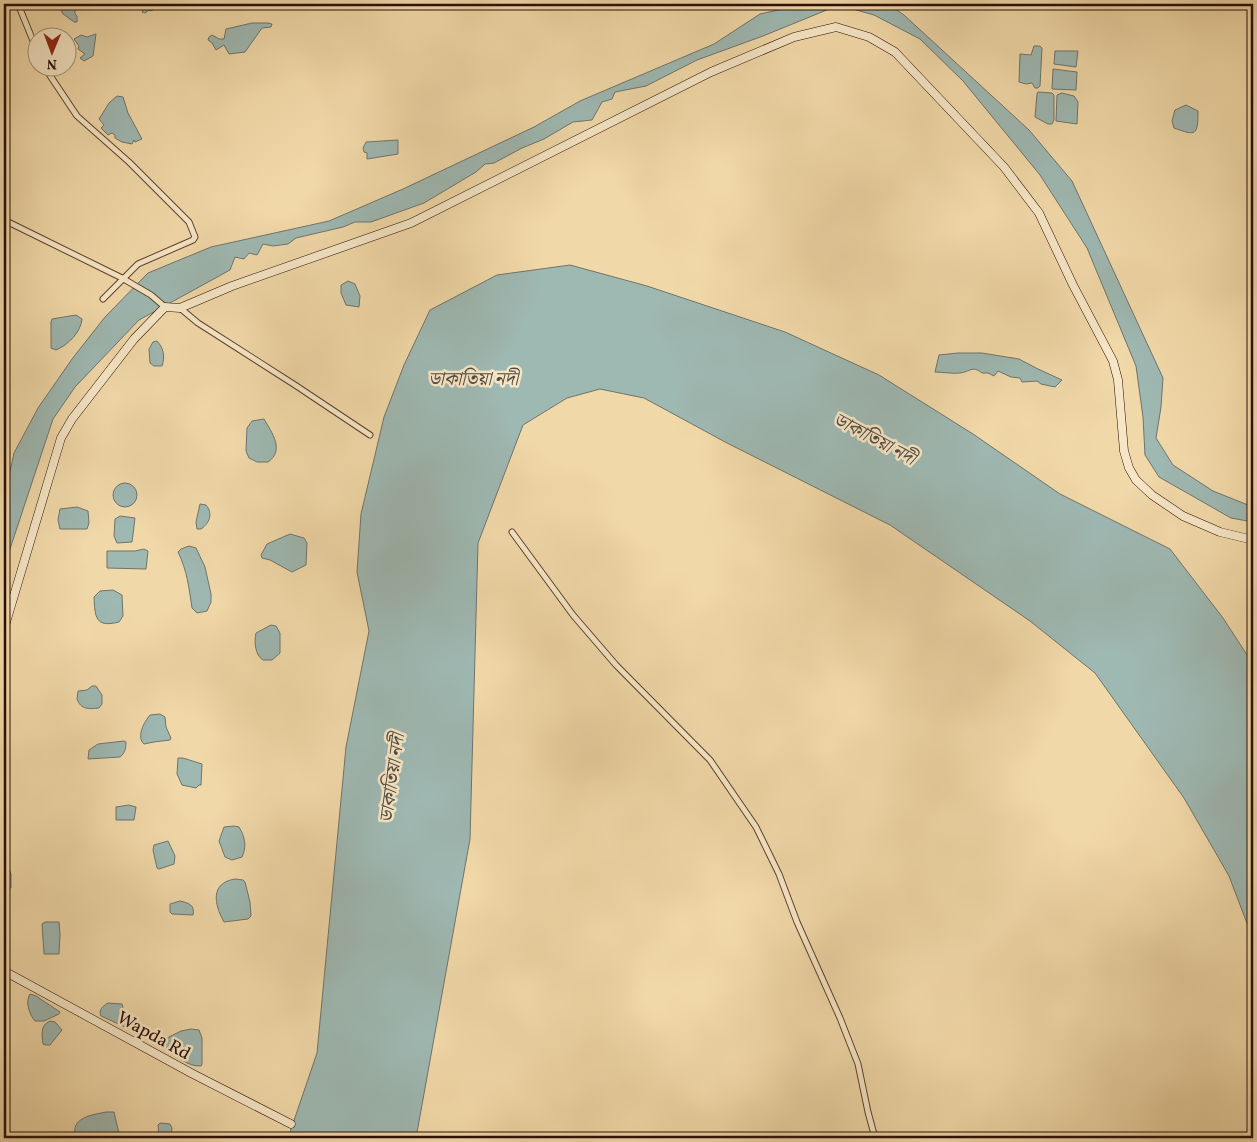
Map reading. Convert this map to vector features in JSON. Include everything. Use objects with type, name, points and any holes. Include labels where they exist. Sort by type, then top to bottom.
[{"type":"main road","points":[[4,629],[61,438],[72,419],[134,339],[166,308],[180,308],[232,286],[410,223],[711,72],[794,37],[836,27],[870,37],[895,52],[1004,167],[1039,213],[1073,285],[1113,361],[1118,380],[1124,451],[1129,468],[1136,480],[1152,495],[1183,516],[1220,532],[1253,540]]},
{"type":"main road","name":"Wapda Rd","points":[[4,971],[193,1074],[291,1124]]},
{"type":"street","points":[[18,4],[28,28]]},
{"type":"street","points":[[52,78],[77,116],[129,162],[189,222],[195,237],[193,240],[138,264],[103,299]]},
{"type":"street","points":[[4,220],[122,278],[151,295],[166,308]]},
{"type":"street","points":[[180,308],[198,324],[370,435]]},
{"type":"street","points":[[512,532],[573,615],[616,665],[710,760],[756,827],[779,874],[796,922],[840,1018],[858,1064],[875,1138]]},
{"type":"water","points":[[65,4],[74,4],[77,22],[74,22],[62,13]]},
{"type":"water","points":[[139,4],[155,4],[155,9],[145,13],[142,12],[144,8]]},
{"type":"water","points":[[805,4],[888,4],[904,15],[1029,130],[1072,181],[1163,378],[1156,438],[1173,465],[1213,491],[1253,507],[1253,522],[1231,518],[1159,477],[1145,455],[1143,417],[1136,366],[1087,248],[1040,175],[963,81],[920,39],[874,15],[839,5],[697,60],[646,86],[615,92],[612,99],[602,102],[592,120],[573,122],[544,139],[494,163],[485,164],[476,172],[424,203],[371,222],[355,222],[343,227],[296,238],[288,244],[273,246],[263,244],[257,255],[249,253],[244,259],[235,257],[230,270],[139,320],[75,387],[53,419],[4,567],[4,499],[14,453],[38,408],[72,359],[105,317],[148,273],[211,247],[329,221],[403,189],[534,127],[580,101],[714,44],[760,14]]},
{"type":"water","points":[[252,23],[272,24],[271,27],[262,28],[245,52],[229,54],[224,45],[216,50],[208,40],[212,35],[219,39],[224,39],[226,29]]},
{"type":"water","points":[[96,34],[93,56],[84,61],[80,58],[85,54],[78,49],[78,37],[81,35],[87,37]]},
{"type":"water","points":[[1034,46],[1042,48],[1040,86],[1038,88],[1035,88],[1032,83],[1019,82],[1020,54],[1031,55]]},
{"type":"water","points":[[1055,51],[1078,51],[1076,67],[1054,64]]},
{"type":"water","points":[[1053,69],[1077,72],[1076,90],[1052,89]]},
{"type":"water","points":[[1038,92],[1052,93],[1054,95],[1054,120],[1052,124],[1048,124],[1035,117]]},
{"type":"water","points":[[1062,93],[1074,96],[1078,102],[1077,124],[1056,121],[1057,95]]},
{"type":"water","points":[[117,96],[123,97],[128,113],[142,139],[135,142],[134,140],[132,144],[122,142],[115,138],[115,135],[112,133],[108,135],[101,128],[104,125],[99,119],[109,103]]},
{"type":"water","points":[[1186,105],[1198,111],[1196,129],[1191,133],[1174,128],[1172,121],[1175,110]]},
{"type":"water","points":[[398,140],[398,154],[367,159],[367,153],[364,152],[363,148],[366,142]]},
{"type":"water","name":"ডাকাতিয়া নদী","points":[[570,265],[647,286],[785,332],[879,375],[973,434],[1060,494],[1170,549],[1223,618],[1253,664],[1253,939],[1229,876],[1184,798],[1095,673],[1030,621],[890,525],[727,443],[644,398],[600,389],[567,398],[523,425],[478,543],[470,839],[416,1138],[288,1138],[317,1053],[346,747],[369,631],[357,572],[361,514],[384,417],[404,365],[430,310],[497,275]]},
{"type":"water","points":[[348,281],[355,284],[360,296],[359,307],[346,305],[341,293],[341,285]]},
{"type":"water","points":[[76,315],[82,319],[76,333],[61,348],[56,350],[51,348],[52,319]]},
{"type":"water","points":[[157,341],[163,353],[162,366],[154,366],[150,363],[149,349],[153,342]]},
{"type":"water","points":[[982,353],[1019,359],[1062,380],[1055,387],[1041,384],[1037,381],[1022,382],[1020,378],[1011,377],[998,371],[994,376],[982,373],[976,369],[957,373],[935,372],[939,355]]},
{"type":"water","points":[[264,419],[275,441],[276,452],[268,462],[257,462],[249,458],[246,451],[247,428],[252,421]]},
{"type":"water","points":[[125,483],[130,484],[136,490],[136,500],[130,506],[125,507],[120,506],[114,500],[113,495],[114,490],[120,484]]},
{"type":"water","points":[[200,504],[206,505],[210,518],[204,527],[197,529],[196,522]]},
{"type":"water","points":[[77,507],[88,511],[89,523],[87,529],[60,529],[58,520],[60,509]]},
{"type":"water","points":[[120,516],[135,518],[132,542],[117,543],[114,536],[115,519]]},
{"type":"water","points":[[290,534],[304,538],[307,543],[306,565],[292,572],[270,560],[262,558],[261,555],[267,544]]},
{"type":"water","points":[[189,546],[196,548],[205,567],[211,594],[211,602],[207,611],[197,613],[192,608],[186,572],[178,552]]},
{"type":"water","points":[[144,549],[148,551],[146,569],[107,568],[107,551],[135,551]]},
{"type":"water","points":[[113,590],[122,595],[123,616],[119,622],[101,622],[96,615],[94,597],[100,591]]},
{"type":"water","points":[[271,625],[276,626],[280,633],[280,653],[272,660],[263,660],[258,655],[256,648],[256,633]]},
{"type":"water","points":[[92,686],[96,686],[102,695],[102,704],[99,708],[83,707],[77,699],[78,691],[87,690]]},
{"type":"water","points":[[160,714],[165,717],[170,740],[144,744],[141,734],[145,722],[150,715]]},
{"type":"water","points":[[126,742],[125,748],[120,757],[88,759],[89,750],[98,744]]},
{"type":"water","points":[[178,758],[202,764],[201,785],[196,788],[182,785],[177,774]]},
{"type":"water","points":[[129,805],[136,807],[134,820],[116,820],[116,807]]},
{"type":"water","points":[[224,827],[239,827],[243,834],[245,845],[242,857],[232,860],[225,857],[219,841]]},
{"type":"water","points":[[168,841],[175,856],[174,864],[159,869],[157,868],[153,850],[154,845]]},
{"type":"water","points":[[4,868],[9,869],[11,874],[11,888],[4,888]]},
{"type":"water","points":[[235,879],[245,882],[251,916],[248,919],[224,922],[216,902],[216,895],[221,885]]},
{"type":"water","points":[[180,901],[191,905],[193,915],[172,914],[170,912],[170,904]]},
{"type":"water","points":[[45,922],[59,922],[59,954],[44,954],[42,924]]},
{"type":"water","points":[[30,994],[60,1012],[59,1014],[44,1021],[35,1021],[28,1008]]},
{"type":"water","points":[[108,1003],[122,1004],[126,1021],[125,1027],[101,1016],[101,1010]]},
{"type":"water","points":[[50,1021],[55,1022],[62,1030],[50,1045],[46,1045],[43,1044],[42,1031]]},
{"type":"water","points":[[199,1030],[202,1038],[201,1066],[186,1063],[166,1047],[167,1038],[181,1031]]},
{"type":"water","points":[[114,1112],[120,1138],[76,1138],[75,1131],[78,1122],[88,1116]]},
{"type":"water","points":[[160,1123],[170,1124],[172,1128],[171,1138],[159,1138],[158,1125]]}]
